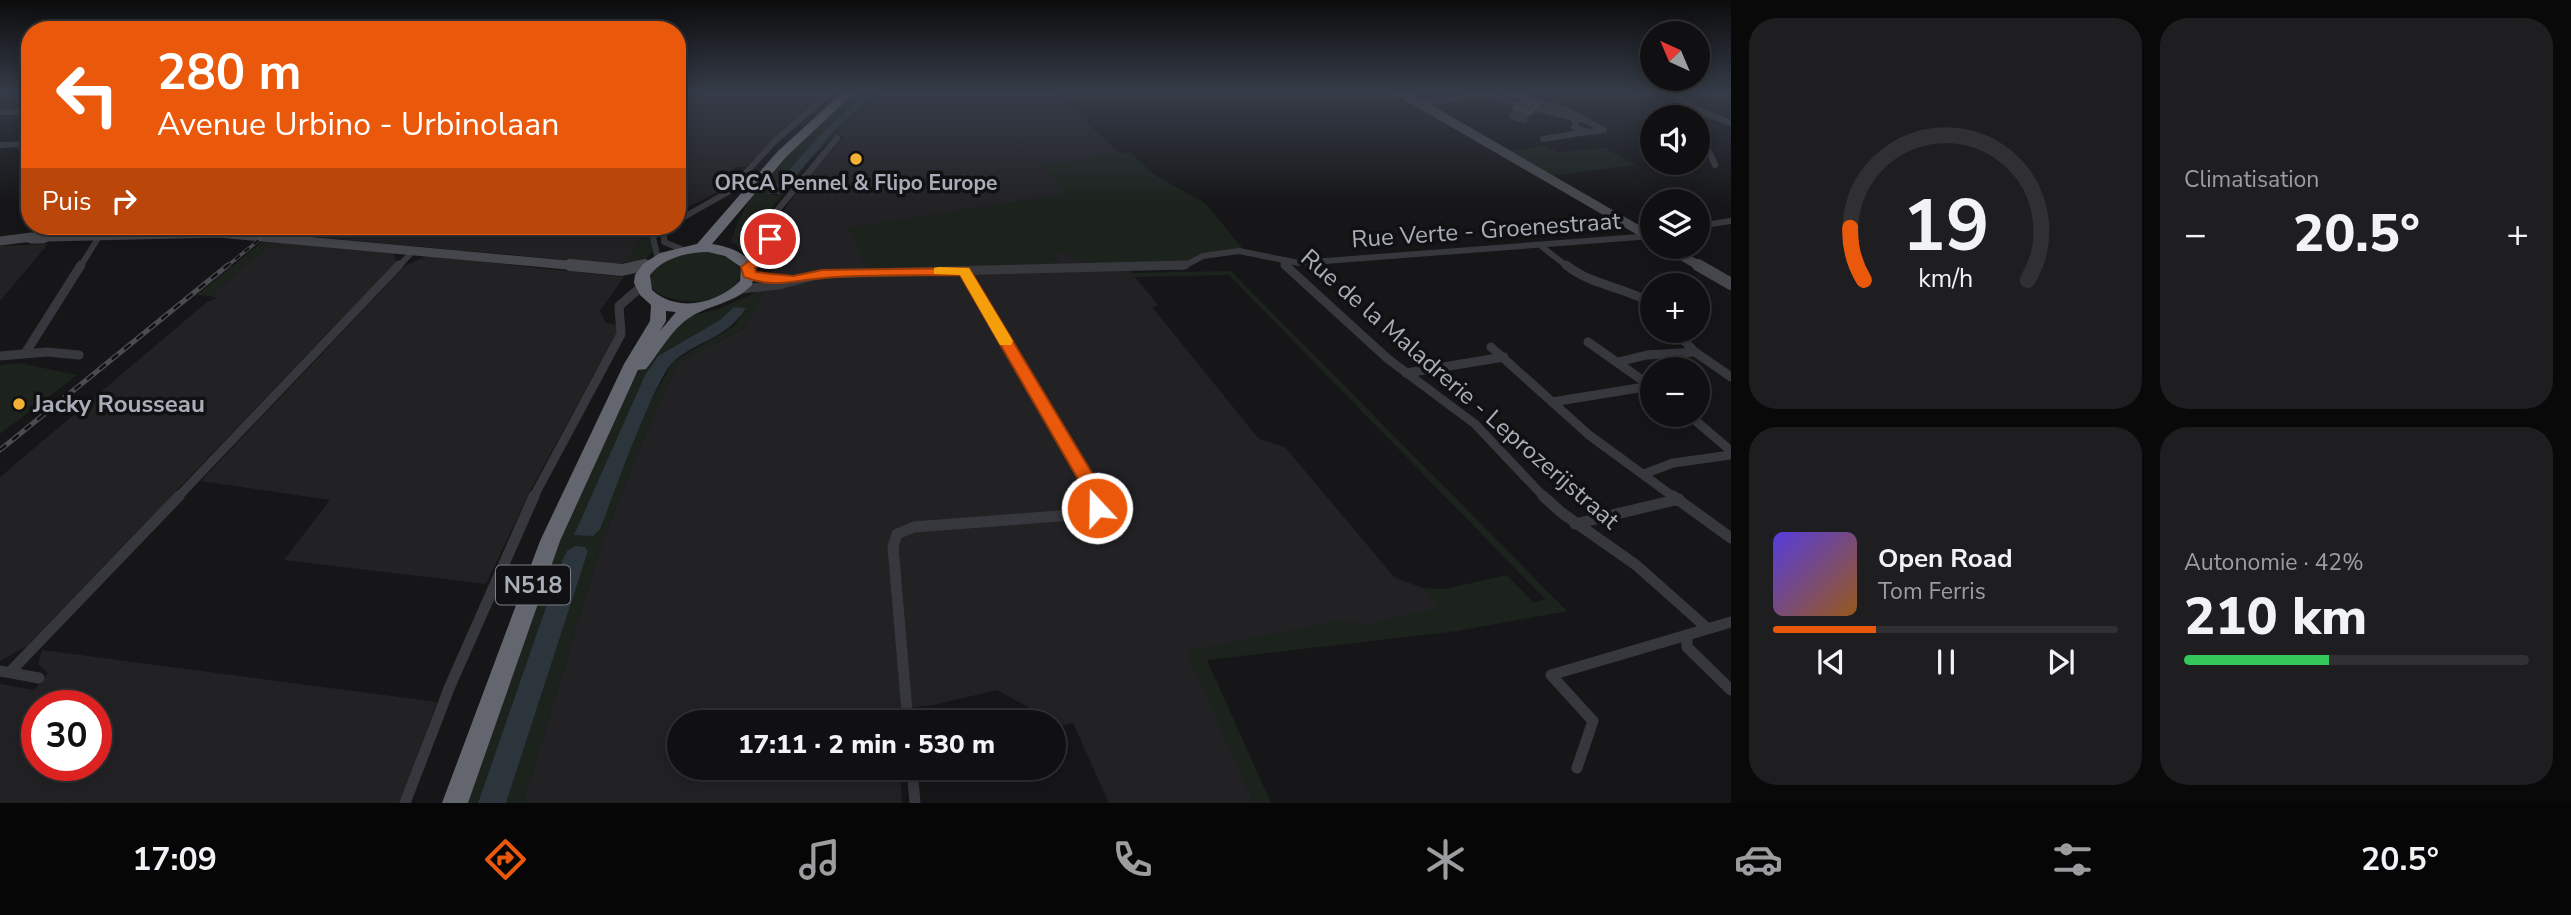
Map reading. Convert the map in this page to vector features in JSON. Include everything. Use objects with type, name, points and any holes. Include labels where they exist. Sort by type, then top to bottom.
[{"type":"highway","points":[[701,248],[711,241],[742,200],[806,129]]},
{"type":"highway","points":[[742,200],[726,243],[741,263],[742,289]]},
{"type":"highway","points":[[655,262],[684,250],[701,248],[741,263]]},
{"type":"highway","name":"N518","points":[[456,803],[491,698],[551,541],[630,375],[632,364],[658,321],[648,291],[655,262]]},
{"type":"highway","name":"N518","points":[[630,375],[662,343],[681,316],[697,307],[720,302],[742,289]]},
{"type":"highway","name":"N518","points":[[648,291],[697,307]]},
{"type":"main road","points":[[1463,129],[1640,231]]},
{"type":"main road","points":[[0,241],[31,237],[36,240],[44,235]]},
{"type":"main road","points":[[90,235],[140,235]]},
{"type":"main road","points":[[241,235],[622,270],[655,262]]},
{"type":"main road","points":[[1688,259],[1731,284]]},
{"type":"main road","points":[[622,270],[648,291]]},
{"type":"street","points":[[686,216],[728,192],[790,129]]},
{"type":"street","points":[[1581,129],[1588,132]]},
{"type":"street","points":[[1543,139],[1604,130],[1615,136]]},
{"type":"street","points":[[741,263],[769,249],[771,245],[766,226],[812,165],[837,138]]},
{"type":"street","points":[[0,145],[21,144]]},
{"type":"street","points":[[1710,155],[1714,165]]},
{"type":"street","points":[[1710,224],[1731,221]]},
{"type":"street","points":[[655,262],[653,237],[656,235]]},
{"type":"street","points":[[664,235],[664,242],[684,250]]},
{"type":"street","points":[[26,352],[100,236]]},
{"type":"street","name":"Rue Verte - Groenestraat","points":[[793,280],[822,274],[1182,267],[1201,256],[1239,251],[1299,263],[1640,238]]},
{"type":"street","points":[[1541,246],[1585,280],[1628,290],[1640,296]]},
{"type":"street","points":[[741,263],[769,249]]},
{"type":"street","points":[[5,672],[413,251]]},
{"type":"street","name":"Rue de la Maladrerie - Leprozerijstraat","points":[[1283,261],[1287,269],[1406,373],[1475,424],[1530,484],[1575,524],[1636,565],[1707,628]]},
{"type":"street","points":[[741,263],[768,280],[793,280]]},
{"type":"street","points":[[907,710],[893,547],[897,534],[914,527],[1086,514],[1097,508],[1098,498],[964,271]]},
{"type":"street","points":[[742,289],[793,280]]},
{"type":"street","points":[[622,303],[648,291]]},
{"type":"street","points":[[405,803],[450,686],[516,531],[580,406],[621,334],[618,309],[622,303],[648,291]]},
{"type":"street","points":[[1588,342],[1640,378]]},
{"type":"street","points":[[1686,343],[1731,377]]},
{"type":"street","points":[[1491,347],[1589,435],[1731,538]]},
{"type":"street","points":[[0,356],[26,352],[79,355]]},
{"type":"street","points":[[1618,362],[1647,355],[1695,352]]},
{"type":"street","points":[[1406,373],[1504,357]]},
{"type":"street","points":[[1552,402],[1640,388]]},
{"type":"street","points":[[1702,427],[1731,453]]},
{"type":"street","points":[[1644,474],[1680,462],[1731,453]]},
{"type":"street","points":[[1575,524],[1678,499]]},
{"type":"street","points":[[1577,768],[1593,721],[1551,675],[1731,622]]},
{"type":"street","points":[[1687,635],[1687,647],[1695,658],[1731,690]]},
{"type":"street","points":[[5,672],[39,678]]},
{"type":"street","points":[[913,780],[915,803]]},
{"type":"shaded area","points":[[686,129],[787,129],[745,167],[736,167],[718,192],[686,208]]},
{"type":"shaded area","points":[[813,129],[826,129],[768,194],[777,196],[834,131],[841,129],[786,189],[760,227],[764,248],[754,254],[740,250],[735,243],[731,243],[750,199]]},
{"type":"shaded area","points":[[826,129],[836,129],[780,194],[768,194]]},
{"type":"shaded area","points":[[841,129],[1094,129],[1120,154],[1041,165],[1067,194],[849,228],[1066,251],[1073,259],[1088,264],[1130,271],[1158,305],[1152,307],[1259,439],[1285,447],[1394,577],[1423,588],[1440,608],[1366,625],[1337,621],[1187,651],[1254,803],[1109,803],[1073,723],[1066,725],[1066,710],[1030,710],[997,690],[934,705],[897,710],[667,710],[667,780],[901,780],[902,803],[523,803],[602,542],[641,444],[678,363],[745,328],[766,288],[779,251],[771,231],[776,220],[815,168],[845,136],[832,137]]},
{"type":"shaded area","points":[[1545,145],[1557,152],[1605,148],[1636,165],[1550,176],[1500,153]]},
{"type":"shaded area","points":[[1129,152],[1155,175],[1206,204],[1243,249],[1200,254],[1189,263],[1088,264],[1073,259],[1066,251],[1057,253],[1059,258],[1052,265],[867,269],[848,228],[1066,194],[1041,165]]},
{"type":"shaded area","points":[[293,235],[645,235],[625,263],[611,264]]},
{"type":"shaded area","points":[[644,235],[651,235],[653,251],[645,260],[625,263]]},
{"type":"shaded area","points":[[263,241],[273,242],[210,296],[197,295]]},
{"type":"shaded area","points":[[273,242],[388,253],[394,254],[396,262],[27,646],[0,661],[0,477],[207,302],[217,298],[210,296]]},
{"type":"shaded area","points":[[48,244],[0,301],[0,246]]},
{"type":"shaded area","points":[[712,252],[734,261],[740,270],[738,283],[730,292],[718,298],[689,301],[661,295],[651,288],[651,273],[664,262],[687,253]]},
{"type":"shaded area","points":[[427,256],[624,277],[600,311],[606,323],[616,324],[616,334],[530,491],[486,584],[284,560],[330,500],[201,481],[406,265]]},
{"type":"shaded area","points":[[1231,271],[1567,611],[1457,631],[1207,660],[1271,803],[1254,803],[1186,651],[1337,621],[1366,625],[1439,608],[1423,588],[1445,589],[1507,575],[1534,603],[1545,599],[1229,275],[1134,277],[1131,273]]},
{"type":"shaded area","points":[[766,288],[745,328],[678,363],[641,444],[602,542],[523,803],[506,803],[588,551],[585,547],[562,561],[478,803],[465,803],[532,608],[586,476],[635,377],[683,318],[719,309]],"holes":[[[734,307],[746,308],[734,326],[673,362],[574,536],[645,375],[658,356],[720,320]]]},
{"type":"shaded area","points":[[734,307],[746,308],[730,327],[674,361],[666,372],[645,414],[600,529],[593,536],[574,535],[645,375],[658,356],[720,320]]},
{"type":"shaded area","name":"Jacky Rousseau","points":[[19,363],[77,375],[0,434],[0,365]]},
{"type":"shaded area","points":[[576,546],[585,547],[588,551],[506,803],[478,803],[562,561],[567,551]]},
{"type":"shaded area","points":[[42,650],[437,702],[400,803],[0,803],[0,684],[34,690],[48,673],[38,664]]},
{"type":"railway","points":[[226,267],[265,235]]},
{"type":"railway","points":[[0,450],[228,265]]},
{"type":"slow traffic","points":[[939,271],[964,271],[1006,341]]},
{"type":"place","name":"ORCA Pennel & Flipo Europe","points":[[856,159]]},
{"type":"place","name":"Jacky Rousseau","points":[[19,404]]},
{"type":"route","points":[[770,239],[768,253],[748,267],[749,274],[776,281],[822,274],[964,271],[1098,498],[1097,508]]}]
